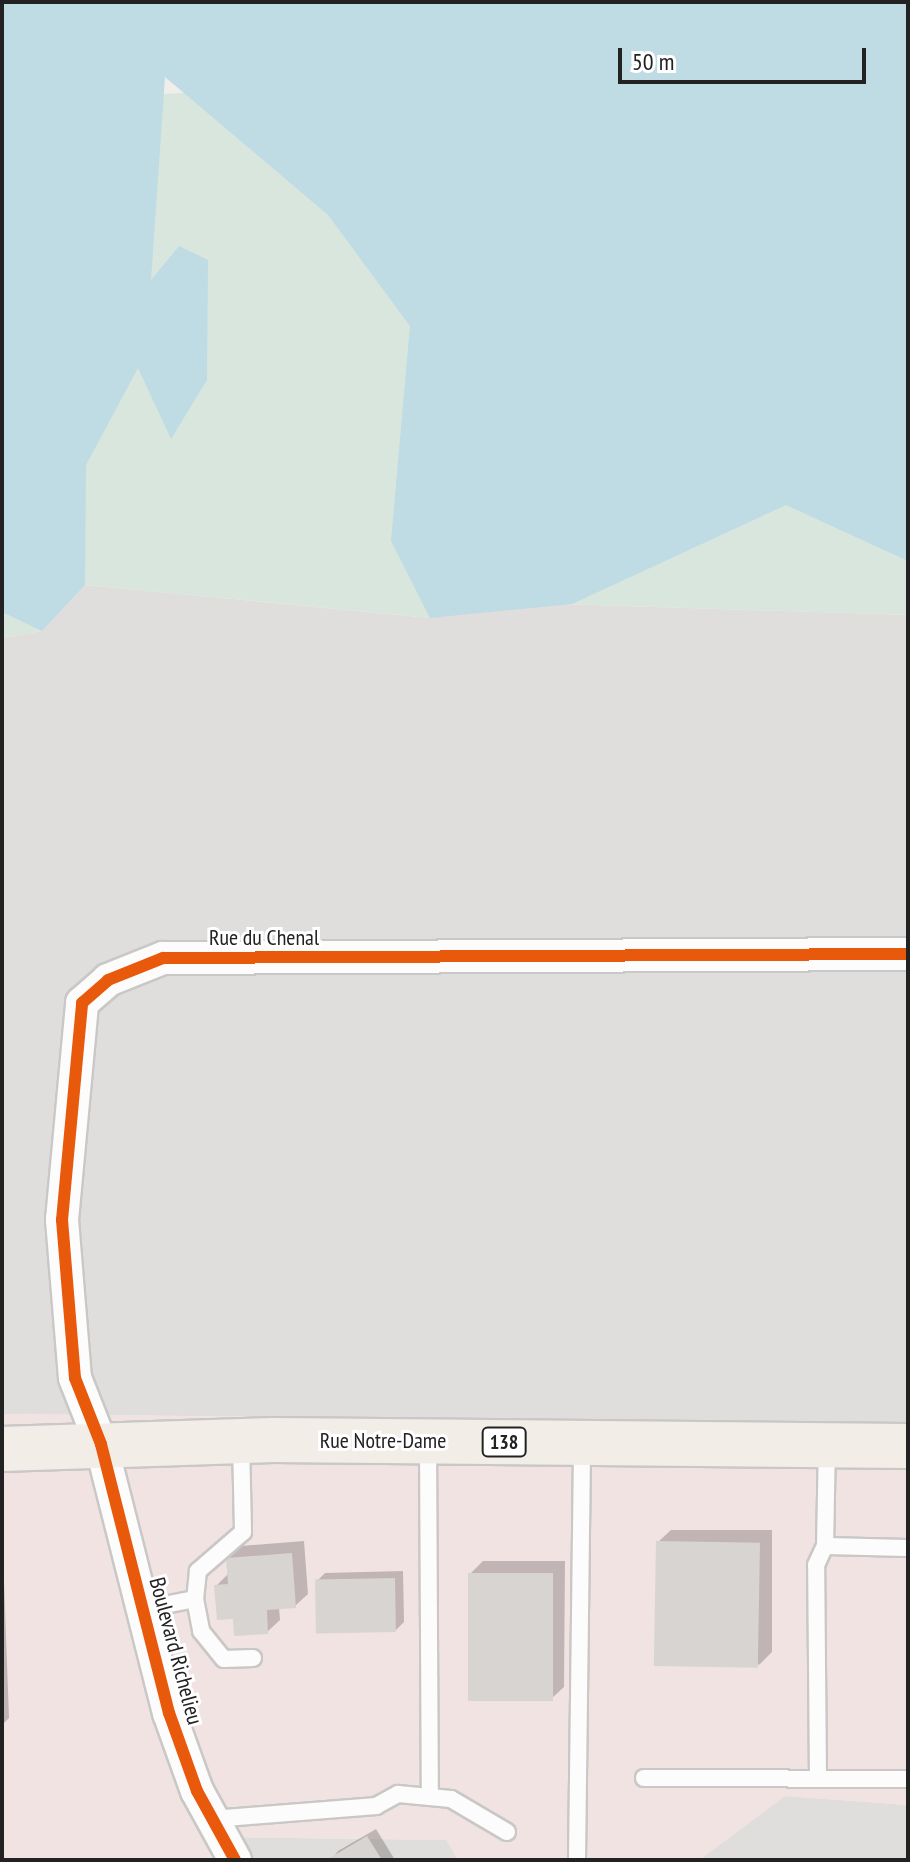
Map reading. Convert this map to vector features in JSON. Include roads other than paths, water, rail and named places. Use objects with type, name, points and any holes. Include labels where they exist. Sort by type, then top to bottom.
[{"type":"main road","name":"Rue Notre-Dame","points":[[2,1449],[241,1441],[908,1446]]},
{"type":"street","name":"Rue du Chenal","points":[[101,1444],[75,1378],[62,1220],[73,1041],[82,1003],[108,980],[163,958],[908,954]]},
{"type":"street","name":"Boulevard Richelieu","points":[[101,1444],[169,1713],[212,1819],[235,1860]]},
{"type":"lane","points":[[241,1441],[243,1532],[198,1571],[195,1599],[201,1631],[224,1659],[253,1658]]},
{"type":"lane","points":[[428,1441],[430,1797]]},
{"type":"lane","points":[[577,1860],[582,1443]]},
{"type":"lane","points":[[818,1779],[816,1565],[825,1546],[827,1445]]},
{"type":"lane","points":[[825,1546],[908,1548]]},
{"type":"lane","points":[[144,1609],[195,1599]]},
{"type":"lane","points":[[644,1778],[908,1779]]},
{"type":"lane","points":[[212,1819],[376,1806],[398,1794],[451,1799],[507,1832]]},
{"type":"water","points":[[2,2],[908,2],[908,561],[786,505],[572,604],[430,618],[391,541],[410,326],[328,215],[165,77],[151,280],[179,246],[208,260],[207,380],[171,439],[138,368],[86,465],[85,585],[42,631],[2,612]]}]
